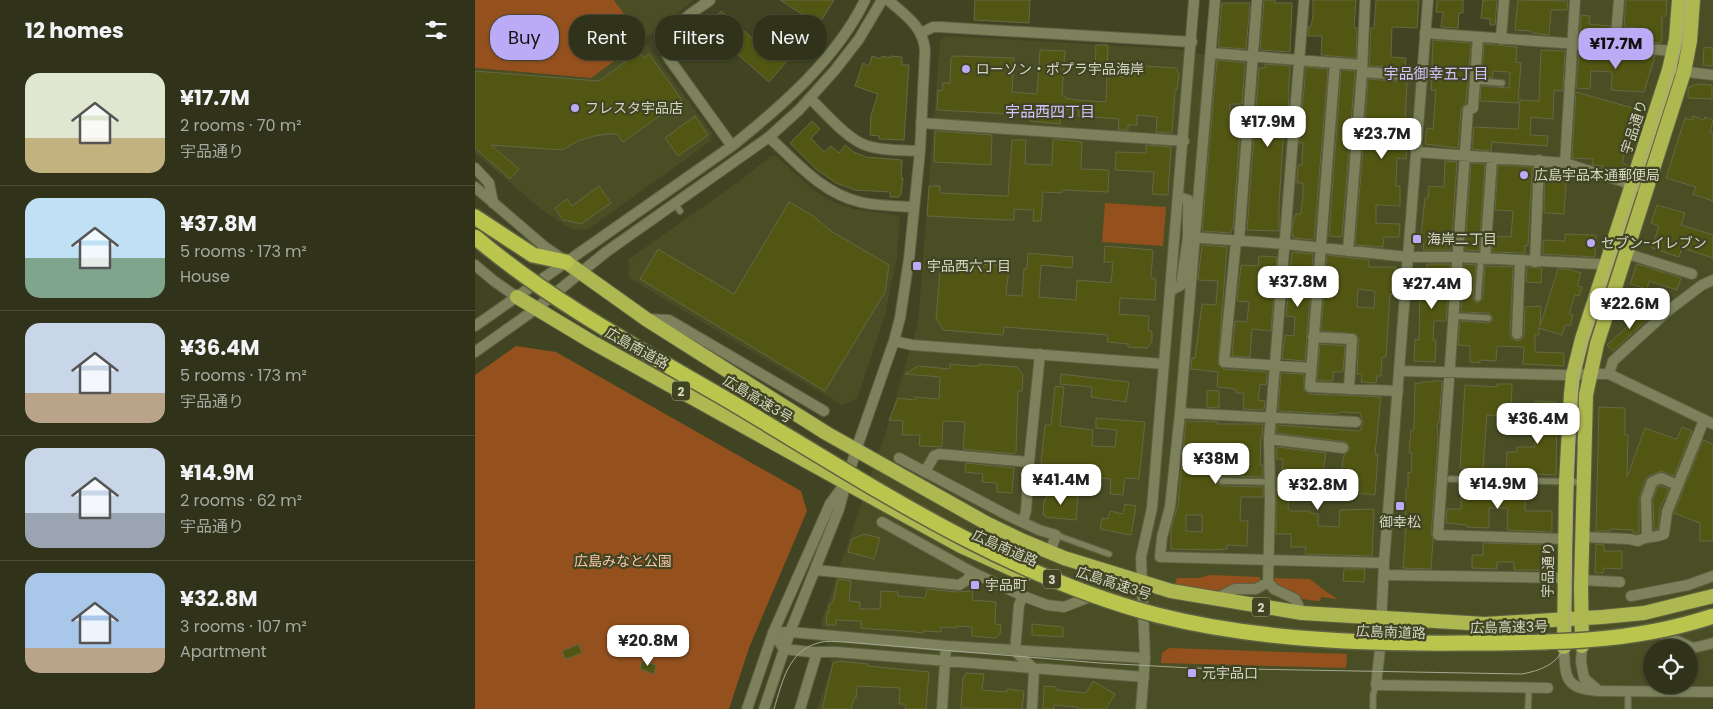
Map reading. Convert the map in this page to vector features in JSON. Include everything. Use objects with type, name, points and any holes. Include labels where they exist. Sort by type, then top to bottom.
[{"type":"highway","name":"宇品通り","points":[[1564,647],[1566,482],[1573,375],[1582,339],[1675,51],[1679,0]]},
{"type":"highway","points":[[1582,646],[1581,580],[1586,395],[1589,374],[1625,254],[1684,72],[1690,41],[1693,0]]},
{"type":"highway","points":[[475,217],[533,255],[566,262]]},
{"type":"highway","name":"広島高速3号","points":[[475,237],[541,286],[603,326],[924,517],[987,550],[1041,575],[1099,597],[1157,615],[1216,627],[1307,638],[1426,644],[1587,641],[1625,637],[1667,629],[1713,616]]},
{"type":"highway","name":"広島南道路","points":[[566,262],[646,319],[826,434],[856,450],[923,479],[986,523],[1050,552],[1171,591],[1302,613],[1485,624],[1644,613],[1713,596]]},
{"type":"highway","name":"広島南道路","points":[[517,297],[592,342],[961,546],[1007,568],[1087,598],[1171,625],[1215,634],[1293,644],[1380,650],[1582,646],[1664,635],[1713,622]]},
{"type":"street","points":[[709,0],[673,29],[666,38],[665,47],[670,60],[732,146]]},
{"type":"street","points":[[475,326],[595,244],[732,146],[777,109],[830,54],[850,26],[865,0]]},
{"type":"street","points":[[475,352],[537,308],[580,272],[678,207],[769,137],[811,98],[835,70],[859,39],[882,0]]},
{"type":"street","points":[[764,709],[790,632],[839,509],[856,450],[894,341],[900,318],[909,258],[920,150],[925,54],[921,33],[912,20],[888,0]]},
{"type":"street","points":[[1215,0],[1192,237],[1170,507],[1162,537],[1160,557],[1384,562]]},
{"type":"street","points":[[1257,0],[1237,241],[1224,362],[1311,368]]},
{"type":"street","points":[[1302,613],[1295,599],[1274,589],[1268,582],[1269,439],[1304,0]]},
{"type":"street","points":[[1348,251],[1362,68],[1365,0]]},
{"type":"street","points":[[1428,0],[1376,685],[1549,688]]},
{"type":"street","points":[[1501,39],[1504,0]]},
{"type":"street","points":[[1565,163],[1575,0]]},
{"type":"street","points":[[1615,46],[1619,0]]},
{"type":"street","points":[[1141,709],[1145,658],[1141,558],[1152,508],[1195,1]]},
{"type":"street","points":[[921,33],[933,27],[940,27],[1192,42]]},
{"type":"street","points":[[1425,33],[1675,51]]},
{"type":"street","points":[[1478,37],[1473,108],[1468,110],[1464,156],[1459,257],[1453,316],[1438,536],[1565,539]]},
{"type":"street","points":[[1211,53],[1335,63],[1422,76]]},
{"type":"street","points":[[1335,63],[1313,336],[1311,387],[1398,391]]},
{"type":"street","points":[[1669,70],[1713,75]]},
{"type":"street","points":[[811,98],[862,144],[876,148],[920,150]]},
{"type":"street","points":[[921,123],[1184,141]]},
{"type":"street","points":[[769,137],[811,176],[834,193],[862,203],[914,207]]},
{"type":"street","points":[[1416,152],[1565,163],[1646,189]]},
{"type":"street","points":[[1483,258],[1492,158]]},
{"type":"street","points":[[1535,262],[1539,160]]},
{"type":"street","points":[[475,168],[489,183],[493,203]]},
{"type":"street","points":[[475,187],[545,248],[566,262]]},
{"type":"street","points":[[1170,291],[1181,285],[1192,237],[1188,200],[1179,197]]},
{"type":"street","points":[[1192,237],[1285,244],[1408,257],[1483,258],[1599,264],[1606,266]]},
{"type":"street","points":[[1625,254],[1692,274]]},
{"type":"street","points":[[1517,334],[1520,261]]},
{"type":"street","points":[[475,265],[517,297]]},
{"type":"street","points":[[1609,374],[1613,361],[1662,317],[1702,285],[1713,280]]},
{"type":"street","points":[[646,319],[669,320],[824,411]]},
{"type":"street","points":[[1313,336],[1352,339],[1349,389]]},
{"type":"street","points":[[894,341],[913,345],[1163,364]]},
{"type":"street","points":[[1023,522],[1026,511],[1040,354]]},
{"type":"street","points":[[1399,371],[1573,375],[1609,374],[1709,422],[1677,485],[1667,512],[1664,534],[1659,537],[1647,537],[1638,542],[1629,539],[1583,537]]},
{"type":"street","points":[[772,381],[773,400]]},
{"type":"street","points":[[1179,413],[1356,422]]},
{"type":"street","points":[[1269,439],[1343,448]]},
{"type":"street","points":[[923,479],[934,456],[939,454],[1029,462]]},
{"type":"street","points":[[899,458],[923,479],[942,481],[1039,530],[1056,535],[1050,552]]},
{"type":"street","points":[[1647,537],[1647,499],[1652,482],[1661,478],[1677,485]]},
{"type":"street","points":[[747,709],[773,633],[830,504],[846,483]]},
{"type":"street","points":[[882,522],[972,572],[1047,605],[1064,607],[1087,598]]},
{"type":"street","points":[[931,529],[939,554]]},
{"type":"street","points":[[816,570],[959,585],[967,580],[972,572]]},
{"type":"street","points":[[1384,575],[1564,578]]},
{"type":"street","points":[[1631,596],[1688,585],[1713,576]]},
{"type":"street","points":[[1581,580],[1620,582]]},
{"type":"street","points":[[1214,599],[1235,589],[1256,589],[1268,582]]},
{"type":"street","points":[[1677,605],[1688,585]]},
{"type":"street","points":[[1015,651],[1019,605],[1023,596]]},
{"type":"street","points":[[773,633],[790,632],[946,646],[1145,658]]},
{"type":"street","points":[[773,633],[784,649]]},
{"type":"street","points":[[1664,635],[1693,648],[1713,643]]},
{"type":"street","points":[[942,709],[946,646]]},
{"type":"street","points":[[1582,646],[1581,662],[1584,678],[1600,691]]},
{"type":"street","points":[[1564,647],[1565,665],[1569,680],[1576,688],[1600,691],[1713,692]]},
{"type":"street","points":[[784,649],[1144,677]]},
{"type":"street","points":[[1015,651],[1034,669],[1032,709]]},
{"type":"street","points":[[800,709],[817,652]]},
{"type":"lane","points":[[1475,81],[1501,83]]},
{"type":"lane","points":[[1478,298],[1483,258]]},
{"type":"lane","points":[[1453,316],[1488,318]]},
{"type":"lane","points":[[1450,479],[1584,482]]},
{"type":"lane","points":[[1222,481],[1269,482]]},
{"type":"lane","points":[[1056,535],[1109,554]]},
{"type":"lane","points":[[1373,709],[1373,696],[1376,685]]},
{"type":"lane","points":[[1528,709],[1529,687]]},
{"type":"lane","points":[[1628,691],[1628,709]]},
{"type":"shaded area","points":[[614,0],[694,0],[675,15],[655,15],[655,31],[645,38],[645,15],[625,15]]},
{"type":"shaded area","points":[[1505,0],[1713,0],[1713,709],[817,709],[832,665],[821,622],[886,431],[918,323],[940,42],[946,36],[1175,49],[1215,57],[1360,64],[1363,71],[1423,76],[1426,33],[1502,37]]},
{"type":"shaded area","points":[[645,43],[655,56],[655,60],[658,60],[712,133],[711,141],[587,230],[571,229],[541,209],[475,153],[475,68],[591,78],[616,60],[645,60]]},
{"type":"shaded area","points":[[771,156],[776,156],[811,188],[829,200],[853,209],[897,215],[900,218],[897,257],[885,315],[857,399],[842,405],[629,278],[629,259],[741,180]]},
{"type":"green space","points":[[475,0],[614,0],[625,15],[569,15],[569,60],[616,60],[591,78],[475,68]]},
{"type":"green space","points":[[1105,203],[1166,207],[1163,246],[1102,242]]},
{"type":"green space","name":"広島みなと公園","points":[[516,346],[556,352],[801,491],[807,511],[749,648],[729,709],[475,709],[475,375]]},
{"type":"green space","points":[[1210,575],[1260,577],[1260,580],[1255,584],[1238,585],[1211,592],[1175,584],[1177,578],[1199,578]]},
{"type":"green space","points":[[1271,578],[1310,579],[1338,599],[1321,597],[1320,601],[1298,598],[1280,589]]},
{"type":"green space","points":[[1169,648],[1347,654],[1346,668],[1161,663],[1162,653]]},
{"type":"building","points":[[780,0],[834,0],[825,15],[803,15]]},
{"type":"building","points":[[975,0],[1030,0],[1029,23],[974,20]]},
{"type":"building","points":[[1264,0],[1275,0],[1275,3],[1292,3],[1290,52],[1260,50]]},
{"type":"building","points":[[1313,0],[1356,0],[1354,28],[1357,28],[1356,58],[1321,55],[1322,36],[1308,36],[1313,16]]},
{"type":"building","points":[[1376,0],[1419,0],[1417,28],[1392,27],[1391,57],[1406,58],[1405,68],[1369,66],[1371,28],[1374,28]]},
{"type":"building","points":[[1437,0],[1463,0],[1463,13],[1459,13],[1458,28],[1441,27],[1443,12],[1436,12]]},
{"type":"building","points":[[1483,0],[1497,0],[1495,25],[1490,25],[1490,19],[1481,18]]},
{"type":"building","points":[[1518,0],[1568,1],[1567,10],[1551,10],[1549,35],[1515,30]]},
{"type":"building","points":[[1626,0],[1667,0],[1666,16],[1662,16],[1662,41],[1660,43],[1637,41],[1638,28],[1624,27]]},
{"type":"building","points":[[1222,3],[1250,3],[1246,49],[1218,47]]},
{"type":"building","points":[[721,11],[726,15],[718,15]]},
{"type":"building","points":[[1581,15],[1590,16],[1589,24],[1610,26],[1609,39],[1580,37]]},
{"type":"building","points":[[743,30],[753,39],[753,60],[788,60],[769,82],[743,59]]},
{"type":"building","points":[[1433,40],[1471,43],[1466,103],[1461,110],[1458,148],[1425,144],[1427,128],[1433,129],[1436,90],[1431,90]]},
{"type":"building","points":[[1484,44],[1517,47],[1516,62],[1521,63],[1518,103],[1480,101],[1481,86],[1509,88],[1510,72],[1493,71],[1492,78],[1482,77]]},
{"type":"building","points":[[1096,45],[1108,45],[1107,71],[1095,71]]},
{"type":"building","points":[[1704,47],[1713,48],[1713,66],[1703,65]]},
{"type":"building","points":[[1040,50],[1065,51],[1062,96],[1077,100],[1106,102],[1107,76],[1125,77],[1125,69],[1129,65],[1176,68],[1179,73],[1177,90],[1175,90],[1172,133],[1156,132],[1157,117],[1137,115],[1137,125],[1128,125],[1128,130],[1118,130],[1119,119],[1078,116],[1079,110],[1060,109],[1060,124],[1030,121],[1030,115],[937,110],[938,90],[942,91],[943,83],[950,83],[951,58],[955,56],[1014,58],[1012,92],[1037,94]]},
{"type":"building","points":[[1541,50],[1565,51],[1563,91],[1554,90],[1553,119],[1531,117],[1530,135],[1548,136],[1547,146],[1492,142],[1491,151],[1472,149],[1474,127],[1518,129],[1520,100],[1539,101]]},
{"type":"building","points":[[1579,52],[1655,56],[1644,92],[1611,90],[1612,72],[1591,71],[1590,89],[1576,88]]},
{"type":"building","points":[[649,54],[682,100],[623,142],[617,134],[608,134],[578,141],[562,150],[491,145],[519,169],[510,179],[475,148],[475,71],[599,81],[628,60],[645,60],[645,57]]},
{"type":"building","points":[[872,56],[881,59],[882,56],[890,58],[890,56],[902,57],[902,65],[909,65],[904,140],[879,139],[879,136],[870,135],[871,115],[878,94],[855,86],[863,63],[869,66]]},
{"type":"building","points":[[1217,60],[1245,63],[1242,104],[1230,104],[1229,130],[1240,131],[1233,229],[1231,229],[1231,233],[1202,231]]},
{"type":"building","points":[[1265,64],[1290,66],[1287,124],[1284,124],[1279,231],[1247,230],[1259,68],[1265,68]]},
{"type":"building","points":[[1306,67],[1328,69],[1314,240],[1293,238],[1292,232],[1295,214],[1301,214],[1303,194],[1303,183],[1297,183],[1298,165],[1302,165],[1303,143],[1299,143]]},
{"type":"building","points":[[1341,70],[1355,71],[1351,124],[1349,123],[1348,128],[1347,148],[1349,148],[1342,237],[1329,236]]},
{"type":"building","points":[[1368,79],[1407,82],[1405,124],[1409,124],[1406,159],[1397,158],[1396,186],[1400,186],[1400,206],[1376,205],[1376,223],[1400,224],[1399,237],[1384,237],[1383,247],[1355,245],[1364,141],[1374,141],[1374,125],[1365,124]]},
{"type":"building","points":[[1696,84],[1712,85],[1712,99],[1688,98],[1688,88]]},
{"type":"building","points":[[1576,92],[1636,109],[1622,163],[1627,165],[1624,175],[1603,168],[1603,166],[1592,165],[1593,159],[1572,158]]},
{"type":"building","points":[[695,116],[708,135],[678,156],[665,138]]},
{"type":"building","points":[[1693,116],[1704,120],[1705,117],[1713,120],[1710,133],[1713,133],[1713,201],[1693,194],[1696,187],[1666,178],[1685,118],[1692,120]]},
{"type":"building","points":[[812,121],[820,129],[811,138],[824,152],[831,146],[839,153],[845,145],[854,152],[866,157],[902,160],[901,178],[903,178],[899,197],[890,197],[890,192],[855,190],[836,183],[816,169],[790,143]]},
{"type":"building","points":[[935,131],[992,135],[991,165],[934,162]]},
{"type":"building","points":[[1053,139],[1082,142],[1081,169],[1109,170],[1108,192],[1062,190],[1062,193],[1043,192],[1041,221],[1033,221],[1034,210],[1014,209],[1014,220],[927,216],[929,186],[940,186],[940,193],[1008,196],[1012,140],[1026,140],[1025,164],[1052,165]]},
{"type":"building","points":[[1146,145],[1171,147],[1168,195],[1152,194],[1154,172],[1115,170],[1116,152],[1146,153]]},
{"type":"building","points":[[1445,161],[1457,162],[1451,250],[1423,250],[1424,244],[1422,244],[1421,237],[1425,198],[1428,198],[1429,186],[1444,187]]},
{"type":"building","points":[[1471,163],[1485,164],[1479,251],[1465,250]]},
{"type":"building","points":[[1498,165],[1531,167],[1532,170],[1528,246],[1525,245],[1525,253],[1492,252],[1493,236],[1511,237],[1513,211],[1495,210]]},
{"type":"building","points":[[1545,170],[1567,171],[1564,214],[1544,213]]},
{"type":"building","points":[[599,186],[611,203],[581,224],[563,220],[555,208],[567,199],[572,206]]},
{"type":"building","points":[[789,202],[812,215],[831,231],[889,265],[885,292],[825,391],[640,279],[658,249],[734,294]]},
{"type":"building","points":[[1657,205],[1685,213],[1681,225],[1713,235],[1713,258],[1682,248],[1679,257],[1652,248],[1659,226],[1651,223]]},
{"type":"building","points":[[1565,234],[1596,235],[1595,257],[1543,254],[1543,240],[1565,241]]},
{"type":"building","points":[[1202,245],[1227,247],[1218,364],[1224,369],[1267,372],[1266,385],[1260,384],[1258,400],[1265,401],[1264,410],[1243,409],[1244,393],[1236,393],[1236,389],[1217,387],[1218,372],[1191,369],[1192,358],[1195,358],[1202,304],[1216,305],[1218,281],[1198,280]]},
{"type":"building","points":[[1105,246],[1153,250],[1151,278],[1156,279],[1155,300],[1120,298],[1119,314],[1149,316],[1148,330],[1152,331],[1152,341],[1147,348],[1128,347],[1128,344],[1107,342],[1108,335],[1004,327],[1003,335],[943,330],[936,318],[940,272],[948,262],[1009,266],[1006,295],[1022,296],[1024,269],[1027,269],[1028,253],[1073,257],[1072,268],[1041,265],[1039,297],[1076,300],[1077,280],[1111,283],[1113,262],[1104,262]]},
{"type":"building","points":[[1292,252],[1313,254],[1311,280],[1299,279],[1297,296],[1310,297],[1305,361],[1282,359],[1285,335],[1294,336],[1295,317],[1286,316]]},
{"type":"building","points":[[1327,255],[1369,260],[1369,267],[1396,267],[1394,295],[1390,294],[1386,357],[1382,357],[1381,376],[1377,376],[1376,383],[1361,382],[1362,374],[1357,374],[1359,339],[1356,334],[1321,331]],"holes":[[[1358,289],[1375,291],[1374,308],[1357,307]]]},
{"type":"building","points":[[1259,256],[1277,257],[1271,331],[1252,329],[1250,357],[1232,356],[1235,321],[1247,322],[1249,302],[1237,301],[1241,265],[1258,266]]},
{"type":"building","points":[[1427,264],[1450,264],[1446,321],[1434,321],[1433,340],[1436,340],[1435,362],[1414,361],[1415,339],[1419,340],[1420,290],[1422,290],[1422,284],[1426,284]]},
{"type":"building","points":[[1464,264],[1476,265],[1473,298],[1478,303],[1483,298],[1485,266],[1513,267],[1510,334],[1511,338],[1516,341],[1521,340],[1524,335],[1525,307],[1541,306],[1540,326],[1558,269],[1567,269],[1581,273],[1577,286],[1582,287],[1579,296],[1575,295],[1569,314],[1573,315],[1570,326],[1565,325],[1562,335],[1539,328],[1539,335],[1535,335],[1535,352],[1564,353],[1564,366],[1523,364],[1524,347],[1497,346],[1496,361],[1480,360],[1480,363],[1470,362],[1470,346],[1458,345],[1460,321],[1488,323],[1493,318],[1489,313],[1461,312]]},
{"type":"building","points":[[1637,264],[1681,278],[1677,290],[1649,281],[1647,289],[1630,284]]},
{"type":"building","points":[[1527,267],[1542,268],[1541,283],[1526,282]]},
{"type":"building","points":[[1648,308],[1653,314],[1613,351],[1607,345]]},
{"type":"building","points":[[1320,344],[1345,346],[1343,372],[1333,372],[1333,381],[1317,380]]},
{"type":"building","points":[[950,364],[1017,367],[1023,375],[1022,391],[1018,391],[1016,452],[1014,454],[963,449],[965,422],[943,421],[942,447],[919,446],[920,435],[902,435],[903,421],[889,420],[898,398],[915,400],[915,397],[939,399],[940,377],[905,374],[918,366],[950,369]]},
{"type":"building","points":[[1281,373],[1304,374],[1304,390],[1309,394],[1381,397],[1375,454],[1378,454],[1375,495],[1338,491],[1344,455],[1350,449],[1347,442],[1276,433],[1277,425],[1360,431],[1363,423],[1360,413],[1340,412],[1337,414],[1278,411]]},
{"type":"building","points":[[1061,374],[1129,382],[1126,402],[1091,397],[1092,387],[1060,384]]},
{"type":"building","points":[[1442,381],[1439,423],[1437,423],[1438,440],[1431,535],[1433,539],[1431,569],[1403,568],[1406,488],[1408,488],[1408,472],[1411,473],[1412,453],[1409,453],[1411,430],[1414,430],[1415,383],[1420,384],[1421,382]]},
{"type":"building","points":[[1497,384],[1512,384],[1511,416],[1487,415],[1483,469],[1460,468],[1465,385],[1497,387]]},
{"type":"building","points":[[1055,386],[1064,387],[1060,426],[1093,430],[1092,446],[1115,447],[1117,430],[1096,428],[1096,418],[1145,422],[1139,479],[1125,478],[1123,495],[1110,494],[1111,479],[1040,473],[1045,425],[1051,425]]},
{"type":"building","points":[[1207,390],[1219,391],[1219,408],[1207,407]]},
{"type":"building","points":[[1535,401],[1557,402],[1556,475],[1506,473],[1507,452],[1517,452],[1517,447],[1535,447]]},
{"type":"building","points":[[1599,407],[1625,408],[1625,435],[1628,435],[1627,477],[1645,428],[1676,439],[1682,427],[1692,431],[1674,476],[1661,471],[1646,479],[1639,499],[1639,533],[1633,533],[1633,530],[1611,529],[1611,531],[1596,531]]},
{"type":"building","points":[[1186,421],[1218,422],[1218,424],[1263,424],[1260,465],[1263,465],[1263,477],[1222,476],[1217,480],[1218,484],[1222,486],[1263,487],[1263,497],[1241,497],[1240,521],[1248,521],[1247,546],[1227,545],[1227,549],[1215,550],[1171,549],[1171,529],[1178,505]],"holes":[[[1186,515],[1202,515],[1202,532],[1186,531]]]},
{"type":"building","points":[[1703,440],[1713,444],[1713,541],[1700,541],[1700,523],[1674,513]]},
{"type":"building","points":[[1277,447],[1326,453],[1323,471],[1323,492],[1289,492],[1288,509],[1290,511],[1310,511],[1310,513],[1318,514],[1318,526],[1339,527],[1340,510],[1374,509],[1372,556],[1305,554],[1306,547],[1291,547],[1291,534],[1276,534],[1276,477],[1282,477],[1283,459],[1276,459]]},
{"type":"building","points":[[966,463],[1014,468],[1012,493],[997,492],[997,483],[982,482],[983,474],[965,472]]},
{"type":"building","points":[[1661,486],[1669,489],[1660,508],[1658,529],[1654,530],[1653,500],[1657,487]]},
{"type":"building","points":[[1461,487],[1526,490],[1525,511],[1552,511],[1552,532],[1507,530],[1508,509],[1506,508],[1489,508],[1489,528],[1467,527],[1467,525],[1446,523],[1447,509],[1461,509]]},
{"type":"building","points":[[1051,492],[1078,496],[1076,520],[1045,517],[1043,515],[1044,500],[1046,500],[1047,493],[1051,494]]},
{"type":"building","points":[[1125,504],[1136,506],[1131,535],[1100,529],[1102,518],[1108,519],[1110,511],[1123,514]]},
{"type":"building","points":[[864,534],[880,538],[874,559],[848,552],[852,539]]},
{"type":"building","points":[[1483,543],[1552,545],[1552,570],[1514,570],[1514,562],[1497,562],[1497,569],[1472,568],[1472,555],[1483,555]]},
{"type":"building","points":[[1596,544],[1604,545],[1604,551],[1622,551],[1622,569],[1604,568],[1603,573],[1595,573]]},
{"type":"building","points":[[1344,569],[1365,569],[1364,582],[1343,581]]},
{"type":"building","points":[[838,579],[851,581],[849,601],[860,602],[860,609],[880,609],[881,591],[898,592],[898,596],[925,598],[927,589],[958,592],[973,591],[972,600],[996,602],[995,624],[1001,625],[1000,634],[995,638],[972,636],[972,627],[956,626],[956,628],[941,627],[941,632],[923,631],[923,633],[861,628],[861,621],[836,620],[836,625],[826,625],[827,612],[829,612],[829,605],[833,602]]},
{"type":"building","points":[[1032,624],[1063,627],[1063,637],[1032,635]]},
{"type":"building","points":[[579,644],[582,653],[565,659],[562,651]]},
{"type":"building","points":[[642,661],[656,665],[654,674],[640,669]]},
{"type":"building","points":[[839,661],[929,672],[926,709],[905,709],[906,704],[899,704],[900,688],[857,686],[856,698],[854,698],[851,709],[822,709],[833,663]]},
{"type":"building","points":[[966,673],[984,674],[982,690],[1007,692],[1007,689],[1024,691],[1022,709],[961,708],[963,677],[965,677]]},
{"type":"building","points":[[1093,681],[1115,694],[1106,709],[1077,709],[1078,707],[1054,705],[1054,709],[1043,709],[1044,686],[1056,687],[1056,690],[1086,693]]},
{"type":"tram line","points":[[774,709],[784,679],[793,661],[808,647],[828,641],[1100,663],[1191,668],[1522,674],[1540,669],[1553,662],[1563,650],[1569,632],[1578,371],[1678,57],[1683,34],[1685,0]]},
{"type":"place","name":"ローソン・ポプラ宇品海岸","points":[[966,69]]},
{"type":"place","name":"フレスタ宇品店","points":[[575,108]]},
{"type":"place","name":"広島宇品本通郵便局","points":[[1524,175]]},
{"type":"place","name":"海岸二丁目","points":[[1417,239]]},
{"type":"place","name":"セブン-イレブン","points":[[1591,243]]},
{"type":"place","name":"宇品西六丁目","points":[[917,266]]},
{"type":"place","name":"御幸松","points":[[1400,506]]},
{"type":"place","name":"宇品町","points":[[975,585]]},
{"type":"place","name":"元宇品口","points":[[1192,673]]},
{"type":"district","name":"宇品御幸五丁目","points":[[1436,73]]},
{"type":"district","name":"宇品西四丁目","points":[[1050,111]]}]
